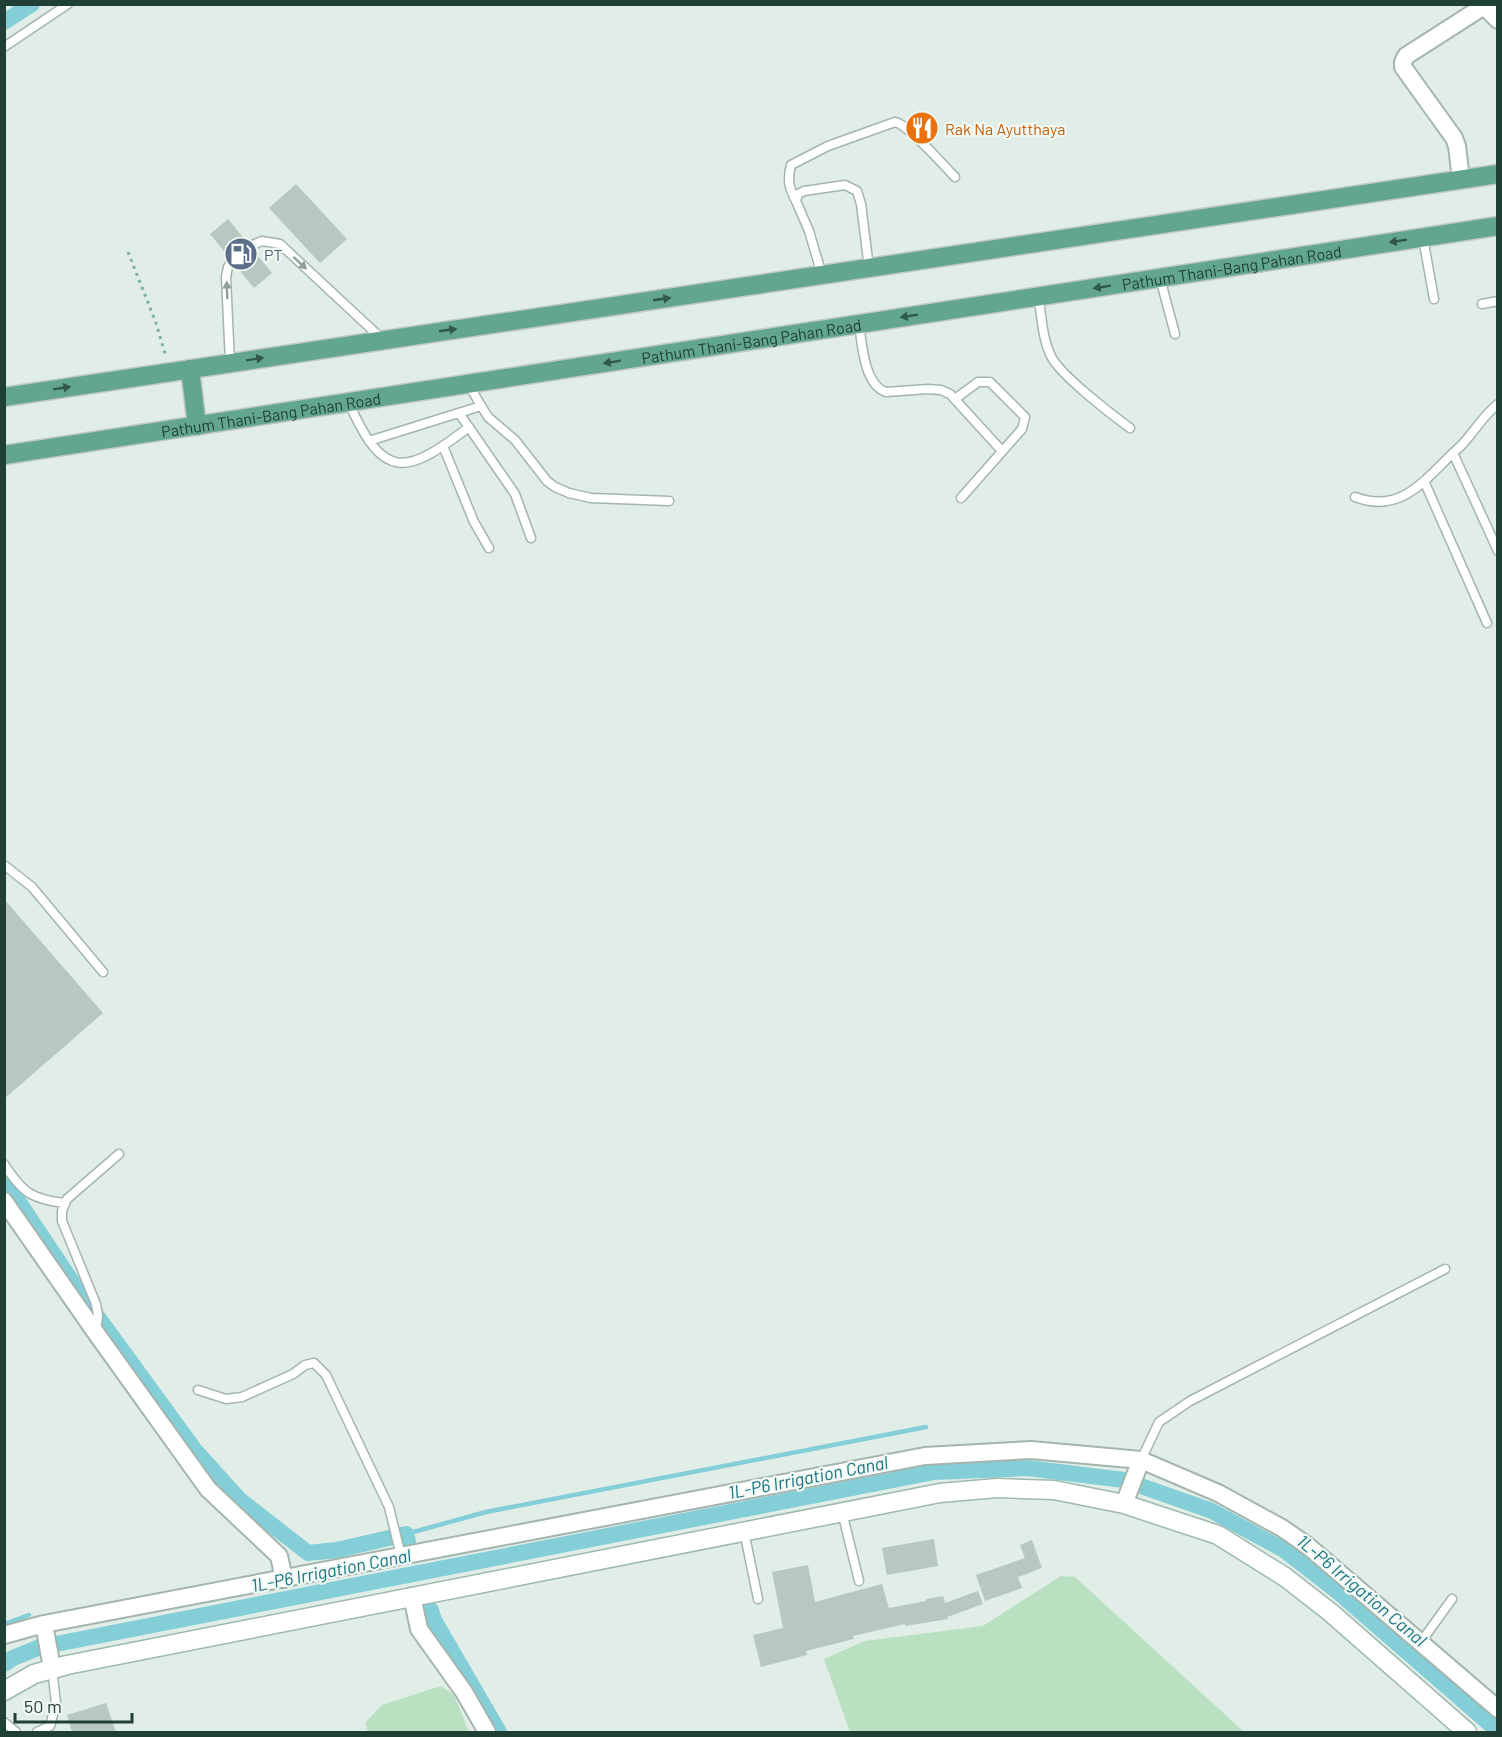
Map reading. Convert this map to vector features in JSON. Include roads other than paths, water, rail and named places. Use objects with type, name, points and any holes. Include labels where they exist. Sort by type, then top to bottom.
[{"type":"main road","points":[[4,397],[1497,174]]},
{"type":"main road","name":"Pathum Thani-Bang Pahan Road","points":[[4,455],[1497,226]]},
{"type":"main road","points":[[190,369],[197,426]]},
{"type":"main road","points":[[4,1691],[34,1674],[52,1668],[940,1493],[997,1488],[1054,1490],[1127,1498],[1218,1535],[1285,1577],[1330,1612],[1467,1732]]},
{"type":"street","points":[[1461,179],[1454,138],[1402,62],[1406,56],[1484,6],[1497,20]]},
{"type":"street","points":[[4,1201],[208,1489],[279,1556],[284,1579]]},
{"type":"street","points":[[4,1635],[44,1624],[284,1579],[400,1551],[925,1456],[1031,1449],[1139,1467],[1218,1493],[1282,1528],[1308,1546],[1497,1709]]},
{"type":"street","points":[[1127,1498],[1139,1467]]},
{"type":"street","points":[[412,1596],[419,1629],[464,1692],[487,1732]]},
{"type":"street","points":[[44,1624],[52,1668]]},
{"type":"lane","points":[[4,46],[68,4]]},
{"type":"lane","points":[[822,275],[809,231],[789,188],[788,175],[791,165],[828,146],[895,122],[900,123],[909,131],[955,177]]},
{"type":"lane","points":[[796,201],[798,194],[804,191],[845,185],[857,191],[861,204],[869,268]]},
{"type":"lane","points":[[1423,237],[1434,299]]},
{"type":"lane","points":[[250,246],[261,241],[280,244],[383,340]]},
{"type":"lane","points":[[230,363],[226,278],[232,261]]},
{"type":"lane","points":[[1160,278],[1175,334]]},
{"type":"lane","points":[[1038,296],[1046,342],[1052,358],[1109,413],[1130,428]]},
{"type":"lane","points":[[1482,304],[1497,301]]},
{"type":"lane","points":[[859,324],[864,358],[873,382],[880,389],[886,392],[941,390],[950,394],[1002,451]]},
{"type":"lane","points":[[956,399],[978,382],[990,382],[1023,413],[1025,421],[1022,429],[961,498]]},
{"type":"lane","points":[[468,384],[488,417],[515,440],[547,481],[555,487],[569,494],[591,498],[669,501]]},
{"type":"lane","points":[[349,402],[362,431],[380,454],[391,461],[403,464],[431,455],[469,427]]},
{"type":"lane","points":[[1355,496],[1381,502],[1403,498],[1466,442],[1497,404]]},
{"type":"lane","points":[[369,441],[481,406]]},
{"type":"lane","points":[[459,413],[515,494],[531,538]]},
{"type":"lane","points":[[443,446],[474,522],[489,548]]},
{"type":"lane","points":[[1453,453],[1497,551]]},
{"type":"lane","points":[[1424,481],[1487,623]]},
{"type":"lane","points":[[4,865],[40,896],[103,972]]},
{"type":"lane","points":[[96,1333],[98,1315],[96,1304],[62,1221],[62,1211],[64,1203],[119,1154]]},
{"type":"lane","points":[[4,1164],[16,1183],[25,1192],[38,1199],[64,1203]]},
{"type":"lane","points":[[1139,1467],[1159,1422],[1190,1401],[1445,1269]]},
{"type":"lane","points":[[198,1390],[226,1399],[242,1397],[293,1374],[305,1365],[314,1363],[326,1375],[369,1463],[392,1514],[400,1551]]},
{"type":"lane","points":[[842,1512],[859,1581]]},
{"type":"lane","points":[[744,1531],[758,1599]]},
{"type":"lane","points":[[1421,1642],[1452,1599]]},
{"type":"lane","points":[[37,1732],[50,1726],[56,1703],[52,1668]]},
{"type":"lane","points":[[4,1722],[16,1732]]},
{"type":"waterway","points":[[4,22],[32,4]]},
{"type":"waterway","points":[[4,1180],[73,1283],[194,1449],[240,1500],[308,1553],[337,1550],[406,1534],[408,1541]]},
{"type":"waterway","points":[[406,1534],[486,1512],[926,1427]]},
{"type":"waterway","name":"1L-P6 Irrigation Canal","points":[[56,1644],[934,1472],[1027,1468],[1124,1480],[1212,1511],[1284,1550],[1338,1592],[1498,1731]]},
{"type":"waterway","points":[[431,1610],[434,1620],[499,1732]]},
{"type":"waterway","points":[[4,1624],[29,1615]]},
{"type":"waterway","name":"1L-P6 Irrigation Canal","points":[[4,1664],[40,1647]]},
{"type":"place","name":"Rak Na Ayutthaya","points":[[922,128]]},
{"type":"place","name":"PT","points":[[241,254]]}]
